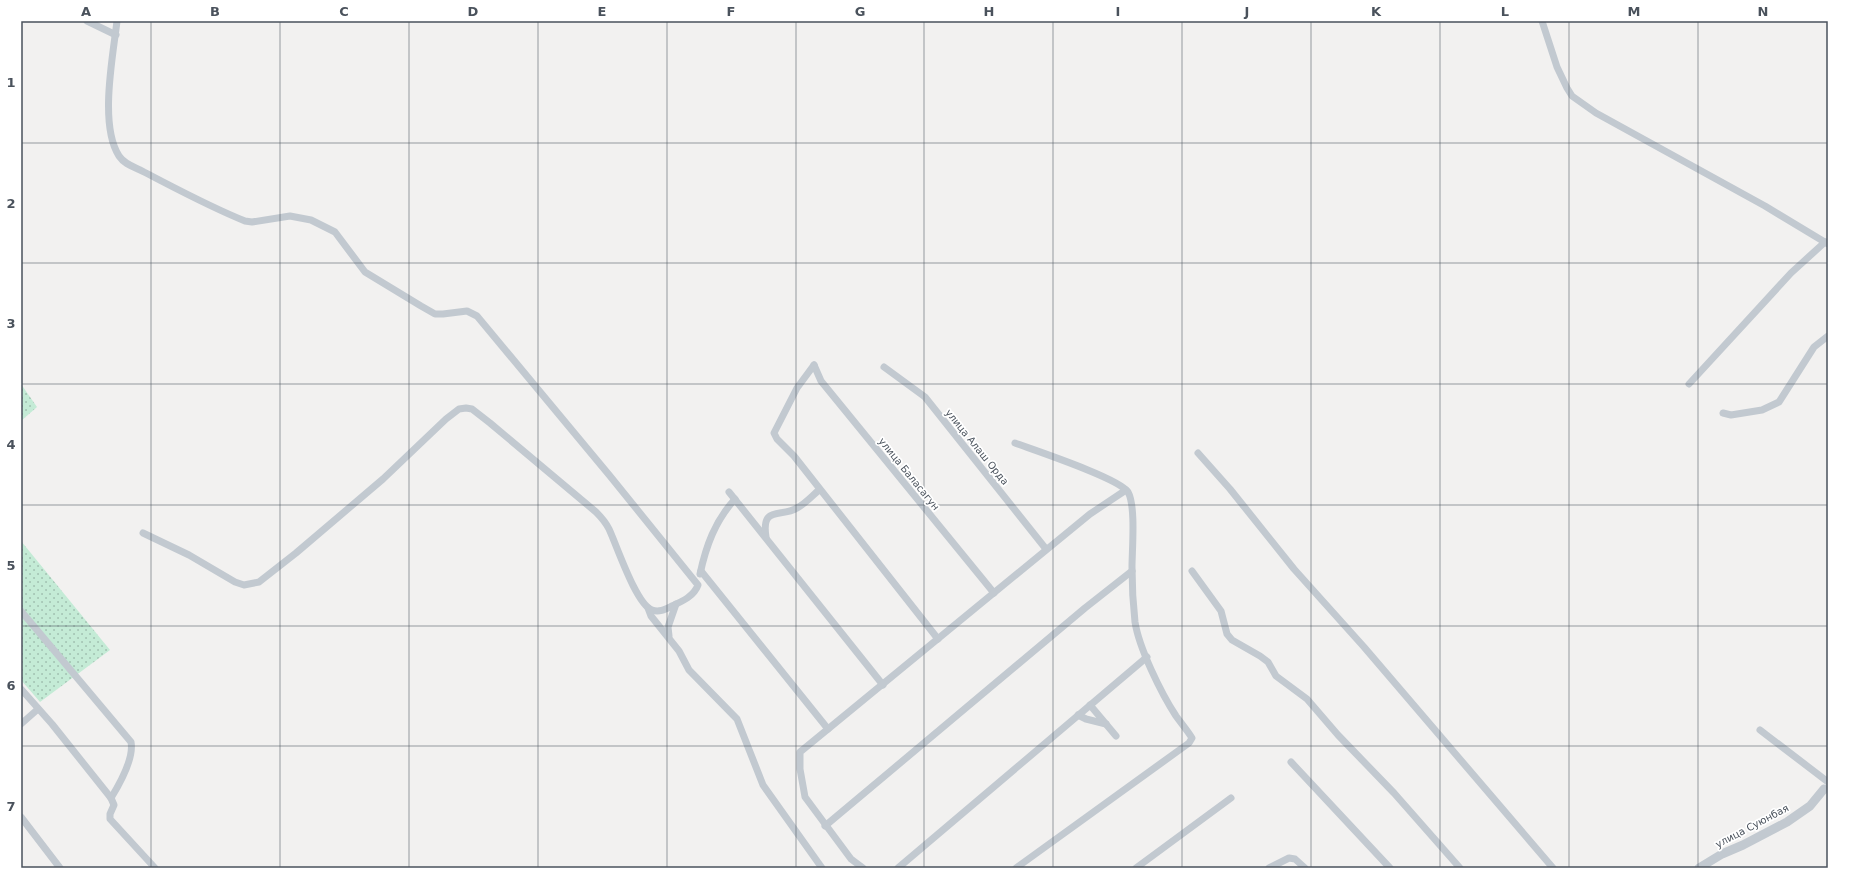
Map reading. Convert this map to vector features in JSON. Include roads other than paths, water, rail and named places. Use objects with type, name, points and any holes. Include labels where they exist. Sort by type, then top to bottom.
[{"type":"street","points":[[87,21],[116,36]]},
{"type":"street","points":[[117,21],[109,91],[109,108],[116,150],[125,163],[177,190],[245,221],[252,222],[290,216],[311,220],[325,226],[335,232],[365,272],[405,297],[435,314],[467,311],[477,316],[698,585]]},
{"type":"street","points":[[1542,21],[1557,67],[1572,96],[1596,113],[1765,206],[1827,243],[1804,261],[1765,300],[1689,384]]},
{"type":"street","points":[[1723,413],[1731,415],[1762,410],[1779,402],[1814,347],[1828,336]]},
{"type":"street","name":"улица Баласагун","points":[[819,490],[794,456],[777,439],[774,433],[797,388],[814,364],[816,373],[821,381],[994,593]]},
{"type":"street","name":"улица Алаш Орда","points":[[884,367],[925,397],[1046,549]]},
{"type":"street","points":[[143,533],[189,555],[235,582],[244,585],[259,582],[296,553],[377,483],[446,419],[459,409],[472,409],[596,512],[609,530],[635,590],[648,608],[651,616],[669,637],[689,670],[737,720],[763,785],[822,868]]},
{"type":"street","points":[[1015,443],[1066,461],[1108,479],[1126,490],[1130,499],[1132,519],[1132,571],[1135,622],[1147,657],[1166,697],[1176,716],[1192,738],[1191,741],[1016,868]]},
{"type":"street","points":[[1198,453],[1230,489],[1294,569],[1364,647],[1553,868]]},
{"type":"street","points":[[766,538],[765,529],[768,518],[773,514],[797,509],[819,490],[938,639]]},
{"type":"street","points":[[863,868],[851,859],[825,826],[805,797],[799,757],[800,752],[1046,549],[1090,514],[1126,490]]},
{"type":"street","points":[[729,492],[882,685]]},
{"type":"street","points":[[648,608],[659,611],[689,597],[696,590],[710,537],[717,524],[735,499]]},
{"type":"street","points":[[701,571],[828,729]]},
{"type":"street","points":[[825,826],[1085,608],[1132,571]]},
{"type":"street","points":[[1192,571],[1221,611],[1227,634],[1232,640],[1268,662],[1276,676],[1307,699],[1338,735],[1394,793],[1460,868]]},
{"type":"street","points":[[669,637],[668,627],[676,604]]},
{"type":"street","points":[[21,611],[131,742],[132,746],[127,766],[121,782],[111,798]]},
{"type":"street","points":[[898,868],[1147,657]]},
{"type":"street","points":[[21,689],[111,798],[114,805],[110,814],[110,819],[155,868]]},
{"type":"street","points":[[1090,705],[1116,736]]},
{"type":"street","points":[[21,724],[38,709]]},
{"type":"street","points":[[1078,714],[1086,719],[1106,724]]},
{"type":"street","points":[[1760,730],[1827,786]]},
{"type":"street","points":[[1291,762],[1390,868]]},
{"type":"street","name":"улица Суюнбая","points":[[1699,868],[1722,854],[1743,845],[1787,822],[1810,806],[1827,786]]},
{"type":"street","points":[[1136,868],[1231,798]]},
{"type":"street","points":[[21,817],[60,868]]},
{"type":"street","points":[[1269,868],[1289,858],[1295,859],[1305,868]]}]
